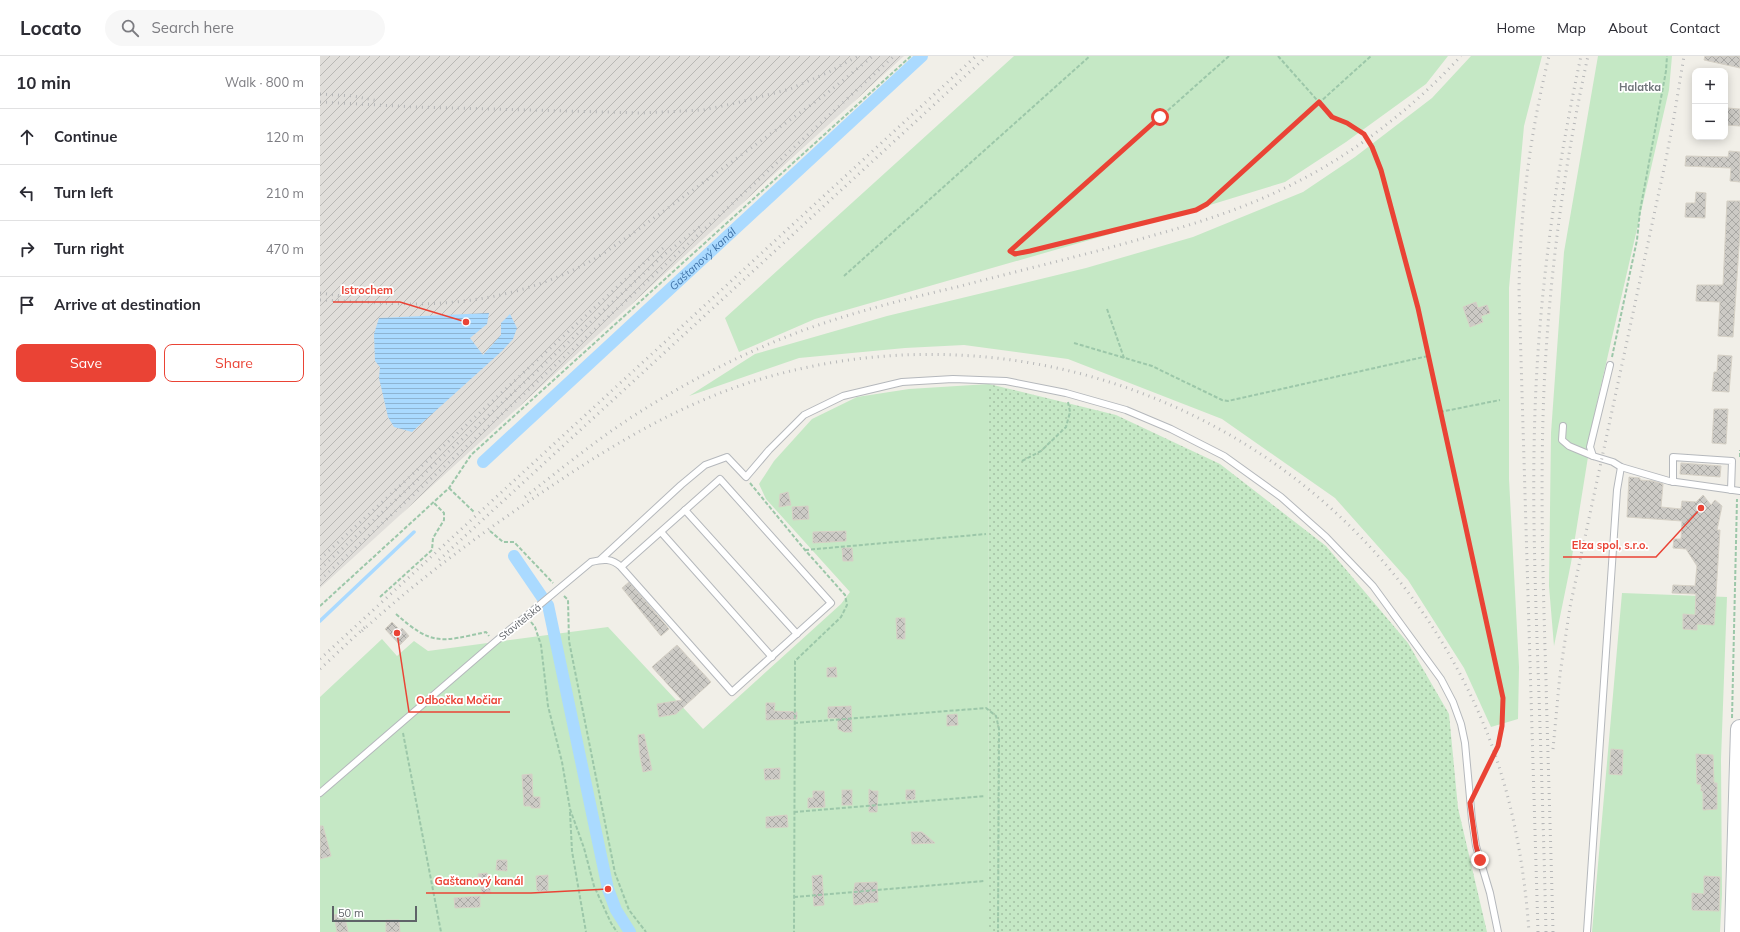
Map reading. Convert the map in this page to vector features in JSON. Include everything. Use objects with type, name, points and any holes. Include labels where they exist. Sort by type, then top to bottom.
[{"type":"main road","points":[[1734,932],[1736,727]]},
{"type":"lane","points":[[1593,456],[1590,447],[1610,365]]},
{"type":"lane","points":[[746,477],[769,450],[804,414],[843,396],[902,382],[953,379],[1006,381],[1066,393],[1126,410],[1171,429],[1224,456],[1281,497],[1326,537],[1373,586],[1441,679],[1453,702],[1461,724],[1465,743],[1470,803],[1476,846],[1490,893],[1498,932]]},
{"type":"lane","points":[[1563,426],[1562,440],[1569,446],[1613,462],[1622,467],[1673,482],[1736,491],[1732,461],[1673,457],[1673,482]]},
{"type":"lane","name":"Staviteľská","points":[[320,794],[495,642],[527,617],[591,562],[601,559],[681,485],[705,465],[727,457],[746,477]]},
{"type":"lane","points":[[1587,932],[1617,490],[1622,467]]},
{"type":"lane","points":[[601,559],[616,562],[621,567],[732,692],[831,603],[720,479],[621,567]]},
{"type":"lane","points":[[685,510],[797,634]]},
{"type":"lane","points":[[661,532],[772,657]]},
{"type":"path","points":[[320,606],[449,488],[471,455],[911,56]]},
{"type":"path","points":[[844,276],[1090,56]]},
{"type":"path","points":[[1229,56],[1010,251],[1015,254],[1052,246],[1196,210],[1207,204],[1371,56]]},
{"type":"path","points":[[1278,56],[1332,117],[1347,123],[1364,134],[1378,159],[1418,308],[1503,698],[1503,720],[1498,746],[1470,803]]},
{"type":"path","points":[[1610,365],[1637,240],[1640,211],[1666,71],[1667,56]]},
{"type":"path","points":[[1107,309],[1124,358]]},
{"type":"path","points":[[1074,343],[1152,366],[1222,400],[1228,401],[1428,356]]},
{"type":"path","points":[[1022,461],[1041,451],[1066,427],[1070,412],[1066,393]]},
{"type":"path","points":[[1440,412],[1500,400]]},
{"type":"path","points":[[1740,450],[1740,457]]},
{"type":"path","points":[[746,477],[759,495],[805,550],[845,595],[847,605],[841,617],[794,661],[794,932]]},
{"type":"path","points":[[449,488],[475,513]]},
{"type":"path","points":[[1736,491],[1736,727]]},
{"type":"path","points":[[380,596],[432,550],[433,538],[444,520],[444,513],[433,502]]},
{"type":"path","points":[[490,531],[503,542],[514,542],[539,566],[568,600],[569,641],[615,873],[629,910],[646,932]]},
{"type":"path","points":[[805,550],[986,534]]},
{"type":"path","points":[[396,614],[414,630],[431,638],[442,640],[456,639],[486,632],[495,642]]},
{"type":"path","points":[[527,617],[535,627],[541,645],[548,706],[562,762],[570,809],[572,851],[586,932]]},
{"type":"path","points":[[794,723],[986,708],[996,716],[999,728],[998,932]]},
{"type":"path","points":[[397,728],[403,733],[441,932]]},
{"type":"path","points":[[794,812],[985,796]]},
{"type":"path","points":[[570,809],[584,848],[594,886],[610,923],[617,932]]},
{"type":"path","points":[[794,897],[984,881]]},
{"type":"shaded area","points":[[320,56],[904,56],[320,588]]},
{"type":"green space","points":[[1014,56],[1448,56],[1426,84],[1346,142],[1285,182],[1187,212],[815,319],[739,352],[725,318]]},
{"type":"green space","points":[[1471,56],[1542,56],[1524,126],[1509,288],[1509,479],[1519,667],[1518,719],[1491,727],[1464,668],[1408,580],[1335,498],[1222,419],[1068,359],[964,345],[905,348],[799,358],[689,396],[755,354],[887,316],[1086,268],[1193,237],[1303,192],[1355,157],[1432,98]]},
{"type":"green space","points":[[1598,56],[1672,56],[1669,90],[1596,407],[1571,563],[1554,646],[1549,586],[1551,433],[1564,252]]},
{"type":"green space","points":[[989,384],[1116,415],[1220,464],[1326,546],[1408,643],[1449,714],[1458,808],[1487,932],[988,932]]},
{"type":"green space","points":[[989,384],[988,932],[320,932],[320,697],[382,639],[397,656],[414,641],[428,651],[608,627],[703,729],[841,604],[850,592],[766,499],[759,484],[774,461],[812,419],[857,397],[909,389]]},
{"type":"green space","points":[[1622,593],[1727,597],[1721,759],[1722,894],[1720,932],[1592,932]]},
{"type":"water","points":[[489,313],[487,324],[470,338],[483,355],[501,335],[501,323],[510,314],[517,328],[513,339],[502,351],[412,432],[394,427],[388,417],[379,378],[380,367],[375,361],[374,334],[379,318]]},
{"type":"building","points":[[1705,56],[1740,56],[1740,68],[1704,60]]},
{"type":"building","points":[[1728,108],[1740,109],[1740,126],[1728,125]]},
{"type":"building","points":[[1729,151],[1740,152],[1740,182],[1730,181],[1731,168],[1685,166],[1686,156],[1728,157]]},
{"type":"building","points":[[1696,192],[1706,193],[1705,218],[1685,217],[1686,203],[1695,203]]},
{"type":"building","points":[[1727,201],[1740,201],[1740,232],[1733,337],[1718,336],[1720,302],[1696,301],[1697,285],[1723,285]]},
{"type":"building","points":[[1476,302],[1478,308],[1487,305],[1490,313],[1481,316],[1483,322],[1470,327],[1463,307]]},
{"type":"building","points":[[1718,355],[1732,356],[1729,392],[1712,391],[1714,372],[1717,372]]},
{"type":"building","points":[[1714,409],[1728,409],[1726,444],[1712,443]]},
{"type":"building","points":[[1681,463],[1721,466],[1720,477],[1680,474]]},
{"type":"building","points":[[1629,477],[1640,478],[1640,480],[1653,481],[1663,484],[1661,507],[1681,509],[1682,501],[1696,502],[1703,495],[1711,505],[1715,500],[1722,506],[1717,530],[1720,530],[1714,625],[1697,624],[1697,630],[1683,629],[1683,614],[1695,615],[1696,594],[1672,593],[1673,585],[1695,586],[1697,566],[1686,549],[1673,548],[1674,539],[1681,539],[1682,521],[1627,517]]},
{"type":"building","points":[[788,492],[791,505],[779,507],[780,494]]},
{"type":"building","points":[[808,506],[809,519],[793,520],[792,507]]},
{"type":"building","points":[[846,531],[846,541],[813,543],[813,532]]},
{"type":"building","points":[[842,548],[852,548],[853,561],[843,561]]},
{"type":"building","points":[[629,582],[669,629],[661,636],[622,588]]},
{"type":"building","points":[[896,618],[905,618],[905,639],[897,639]]},
{"type":"building","points":[[392,622],[400,630],[402,628],[409,636],[400,645],[385,629]]},
{"type":"building","points":[[677,645],[711,682],[676,714],[659,717],[657,704],[682,700],[652,667]]},
{"type":"building","points":[[836,667],[837,677],[827,677],[827,668]]},
{"type":"building","points":[[766,703],[775,703],[774,711],[797,712],[797,719],[766,720]]},
{"type":"building","points":[[851,706],[852,732],[844,732],[838,729],[838,718],[828,718],[828,707]]},
{"type":"building","points":[[957,714],[958,725],[947,726],[947,715]]},
{"type":"building","points":[[644,734],[652,770],[643,772],[638,735]]},
{"type":"building","points":[[1611,749],[1623,750],[1622,775],[1609,774]]},
{"type":"building","points":[[1696,754],[1713,755],[1714,783],[1717,783],[1717,809],[1703,810],[1703,791],[1701,791],[1701,784],[1697,784]]},
{"type":"building","points":[[780,768],[780,779],[765,780],[764,769]]},
{"type":"building","points":[[532,774],[533,797],[540,797],[540,808],[524,806],[522,775]]},
{"type":"building","points":[[869,789],[872,791],[878,791],[877,812],[869,812]]},
{"type":"building","points":[[842,790],[852,790],[852,805],[842,805]]},
{"type":"building","points":[[906,790],[915,790],[915,799],[906,800]]},
{"type":"building","points":[[813,791],[824,791],[825,807],[808,808],[808,798],[813,798]]},
{"type":"building","points":[[787,815],[788,827],[766,828],[766,817]]},
{"type":"building","points":[[320,826],[323,826],[331,856],[320,859]]},
{"type":"building","points":[[911,832],[922,832],[935,843],[912,844]]},
{"type":"building","points":[[497,860],[507,860],[507,871],[496,870]]},
{"type":"building","points":[[487,873],[491,893],[482,894],[478,874]]},
{"type":"building","points":[[548,875],[548,891],[537,891],[536,876]]},
{"type":"building","points":[[822,875],[824,905],[814,906],[812,876]]},
{"type":"building","points":[[1704,876],[1720,877],[1719,911],[1692,910],[1692,893],[1704,894]]},
{"type":"building","points":[[877,882],[878,902],[854,905],[853,895],[855,883]]},
{"type":"building","points":[[480,896],[480,907],[455,908],[454,898]]},
{"type":"building","points":[[344,913],[348,932],[337,932],[334,915]]},
{"type":"building","points":[[386,920],[399,920],[400,932],[386,932]]},
{"type":"waterway","name":"Gaštanový kanál","points":[[483,462],[922,56]]},
{"type":"waterway","points":[[320,621],[414,532]]},
{"type":"waterway","name":"Gaštanový kanál","points":[[514,556],[542,597]]},
{"type":"waterway","name":"Gaštanový kanál","points":[[548,605],[608,889],[616,910],[630,932]]},
{"type":"railway","points":[[320,102],[416,107],[642,113],[703,110],[790,89],[829,72],[858,56]]},
{"type":"railway","points":[[320,300],[412,304],[442,303],[502,295],[522,290],[560,276],[605,253],[826,94],[873,56]]},
{"type":"railway","points":[[320,580],[894,56]]},
{"type":"railway","points":[[320,659],[976,56]]},
{"type":"railway","points":[[439,560],[987,56]]},
{"type":"railway","points":[[525,497],[606,434],[675,390],[717,368],[804,330],[880,306],[1078,256],[1169,231],[1221,214],[1289,186],[1336,160],[1381,129],[1423,94],[1461,56]]},
{"type":"railway","points":[[1538,932],[1519,291],[1521,232],[1527,173],[1536,114],[1549,56]]},
{"type":"railway","points":[[1546,932],[1534,539],[1535,411],[1540,322],[1550,232],[1564,144],[1581,56]]},
{"type":"railway","points":[[1553,932],[1542,534],[1544,389],[1546,347],[1559,221],[1579,97],[1588,56]]},
{"type":"railway","points":[[1553,749],[1560,674],[1570,607],[1666,159],[1684,56]]},
{"type":"railway","points":[[320,94],[353,96],[379,101]]},
{"type":"railway","points":[[320,569],[664,255],[703,224]]},
{"type":"railway","points":[[320,559],[627,278],[667,245]]},
{"type":"railway","points":[[320,293],[342,296]]},
{"type":"railway","points":[[362,631],[408,591],[456,553],[505,517],[556,483],[626,439],[674,413],[725,391],[751,382],[863,358],[974,356],[1082,374],[1184,411],[1278,466],[1361,537],[1430,624],[1484,725],[1502,775],[1515,827],[1524,879],[1529,932]]},
{"type":"railway","points":[[320,669],[365,627]]},
{"type":"place","name":"Istrochem","points":[[466,322]]},
{"type":"place","name":"Elza spol, s.r.o.","points":[[1701,508]]},
{"type":"place","name":"Odbočka Močiar","points":[[397,633]]},
{"type":"place","name":"Gaštanový kanál","points":[[608,889]]},
{"type":"district","name":"Halatka","points":[[1640,87]]},
{"type":"route","points":[[1160,117],[1010,251],[1015,254],[1030,251],[1137,226],[1196,210],[1207,204],[1319,102],[1332,117],[1347,123],[1364,134],[1378,159],[1418,308],[1477,584],[1501,684],[1504,714],[1498,746],[1470,803],[1476,846],[1480,860]]}]
